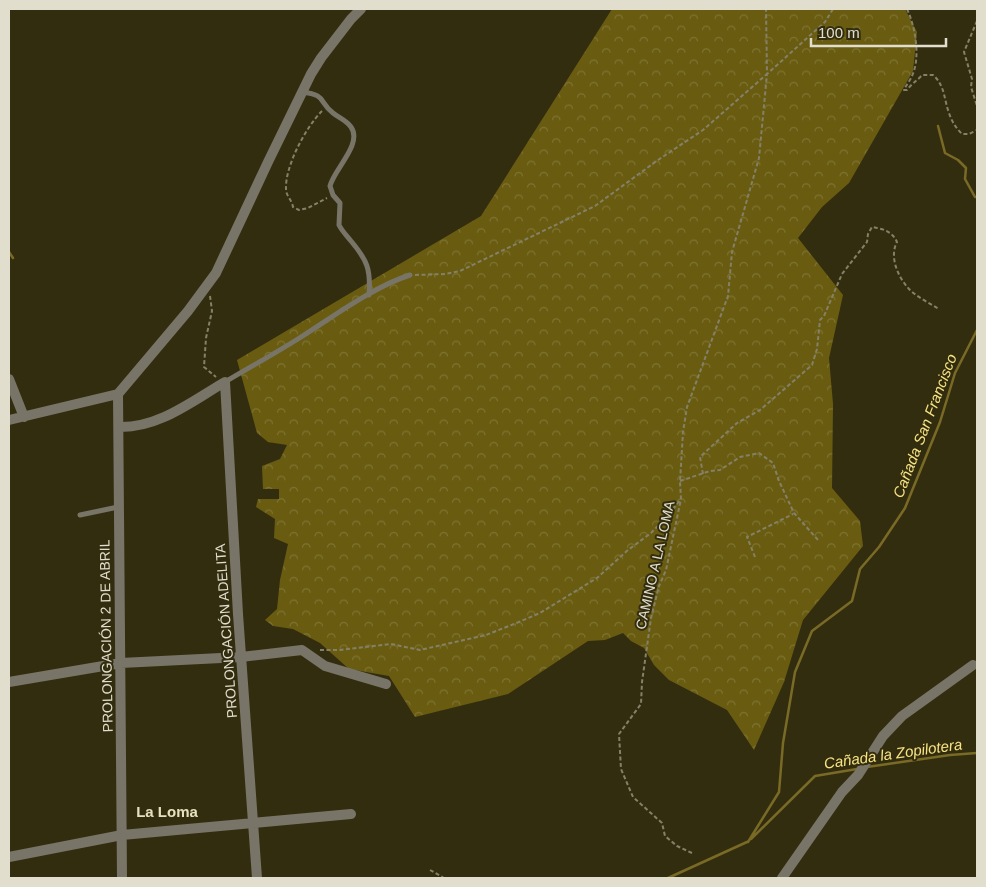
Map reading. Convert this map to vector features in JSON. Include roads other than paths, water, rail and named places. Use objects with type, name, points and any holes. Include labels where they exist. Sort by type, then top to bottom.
[{"type":"street","points":[[9,420],[118,394],[204,291],[216,273],[302,92],[321,58],[361,9]]},
{"type":"street","points":[[9,379],[24,417]]},
{"type":"street","points":[[119,428],[139,427],[161,420],[225,382]]},
{"type":"street","name":"PROLONGACIÓN ADELITA","points":[[225,382],[241,657],[257,878]]},
{"type":"street","name":"PROLONGACIÓN 2 DE ABRIL","points":[[118,394],[122,878]]},
{"type":"street","points":[[9,682],[121,663],[241,657],[302,650],[325,666],[386,684]]},
{"type":"street","points":[[782,878],[842,792],[858,775],[883,736],[902,716],[973,665]]},
{"type":"street","points":[[9,857],[122,835],[351,814]]},
{"type":"lane","points":[[302,92],[318,96],[353,129],[354,144],[331,180],[330,186],[333,195],[340,203],[339,220],[341,229],[362,255],[368,266],[369,295]]},
{"type":"lane","points":[[225,382],[369,295],[399,278],[410,275]]},
{"type":"lane","points":[[80,515],[118,507]]},
{"type":"waterway","points":[[938,126],[945,153],[958,160],[966,168],[965,179],[975,197],[977,197]]},
{"type":"waterway","points":[[9,252],[13,258]]},
{"type":"waterway","name":"Cañada San Francisco","points":[[748,842],[779,792],[783,743],[795,672],[812,631],[852,601],[860,569],[879,547],[905,508],[940,422],[955,373],[977,330]]},
{"type":"waterway","name":"Cañada la Zopilotera","points":[[867,767],[977,753]]},
{"type":"waterway","name":"Cañada la Zopilotera","points":[[751,839],[815,776],[857,769]]},
{"type":"waterway","name":"Cañada la Zopilotera","points":[[668,878],[747,842]]},
{"type":"district","name":"La Loma","points":[[167,812]]}]
